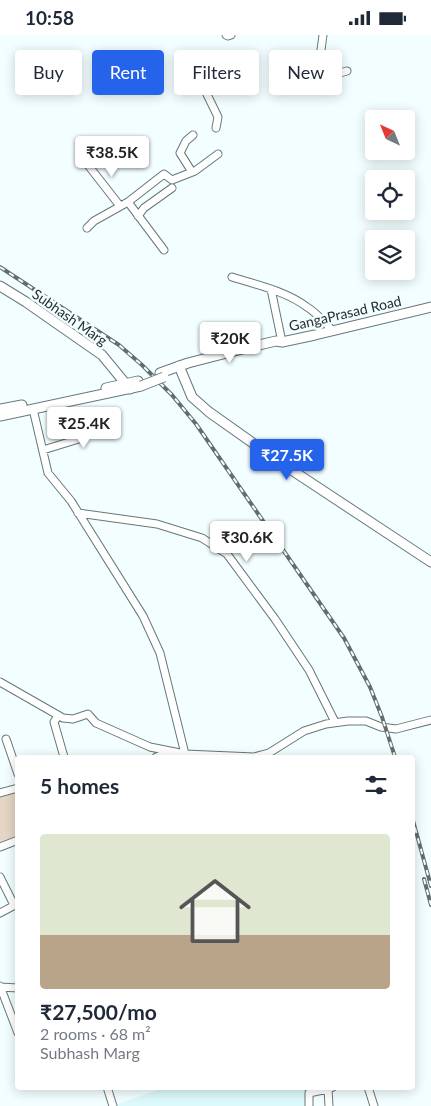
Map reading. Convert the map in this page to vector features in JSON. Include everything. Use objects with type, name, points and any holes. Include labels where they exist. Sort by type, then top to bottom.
[{"type":"street","points":[[226,35],[231,35]]},
{"type":"street","points":[[320,50],[322,35]]},
{"type":"street","points":[[342,72],[347,71]]},
{"type":"street","points":[[207,95],[218,117],[216,128]]},
{"type":"street","points":[[192,172],[180,153],[186,141],[193,135]]},
{"type":"street","points":[[87,228],[94,221],[128,202],[164,174],[172,180],[192,172],[218,154]]},
{"type":"street","points":[[86,157],[88,165],[120,207]]},
{"type":"street","points":[[138,216],[144,208],[172,188]]},
{"type":"street","points":[[128,202],[164,250]]},
{"type":"street","points":[[232,277],[279,292],[308,307],[333,331]]},
{"type":"street","name":"Subhash Marg","points":[[0,286],[26,301],[102,355],[128,386]]},
{"type":"street","points":[[271,289],[282,342]]},
{"type":"street","name":"GangaPrasad Road","points":[[180,368],[188,363],[276,341],[282,342],[333,331],[431,307]]},
{"type":"street","points":[[0,416],[128,386],[180,368],[192,397],[208,411],[281,463],[431,562]]},
{"type":"street","points":[[0,409],[128,386]]},
{"type":"street","points":[[33,409],[48,473],[78,513],[143,617],[160,653],[183,755]]},
{"type":"street","points":[[43,450],[82,438],[81,414]]},
{"type":"street","points":[[78,513],[157,524],[202,538],[227,554],[309,669],[335,723]]},
{"type":"street","points":[[0,682],[58,716],[73,719],[88,714],[96,723],[119,734],[150,747],[173,751],[181,755]]},
{"type":"street","points":[[58,716],[54,722],[63,755]]},
{"type":"street","points":[[262,755],[269,753],[304,731],[326,724],[366,721],[381,727],[396,729],[431,720]]},
{"type":"street","points":[[6,739],[15,765]]},
{"type":"street","points":[[162,755],[173,751]]},
{"type":"street","points":[[0,793],[15,788]]},
{"type":"street","points":[[0,847],[15,841]]},
{"type":"street","points":[[0,877],[15,902]]},
{"type":"street","points":[[0,913],[15,905]]},
{"type":"street","points":[[15,987],[0,986],[15,1025]]},
{"type":"street","points":[[107,1090],[113,1106]]},
{"type":"street","points":[[309,1106],[308,1093],[321,1090]]},
{"type":"street","points":[[329,1106],[330,1090]]},
{"type":"street","points":[[369,1090],[374,1106]]},
{"type":"shaded area","points":[[15,793],[15,836],[0,842],[0,798]]},
{"type":"shaded area","points":[[157,1090],[306,1090],[307,1106],[118,1106],[118,1104]]},
{"type":"railway","points":[[0,267],[119,345],[172,395],[196,424],[344,638],[370,687],[394,755]]},
{"type":"railway","points":[[415,828],[431,886]]},
{"type":"railway","points":[[424,879],[431,905]]}]
